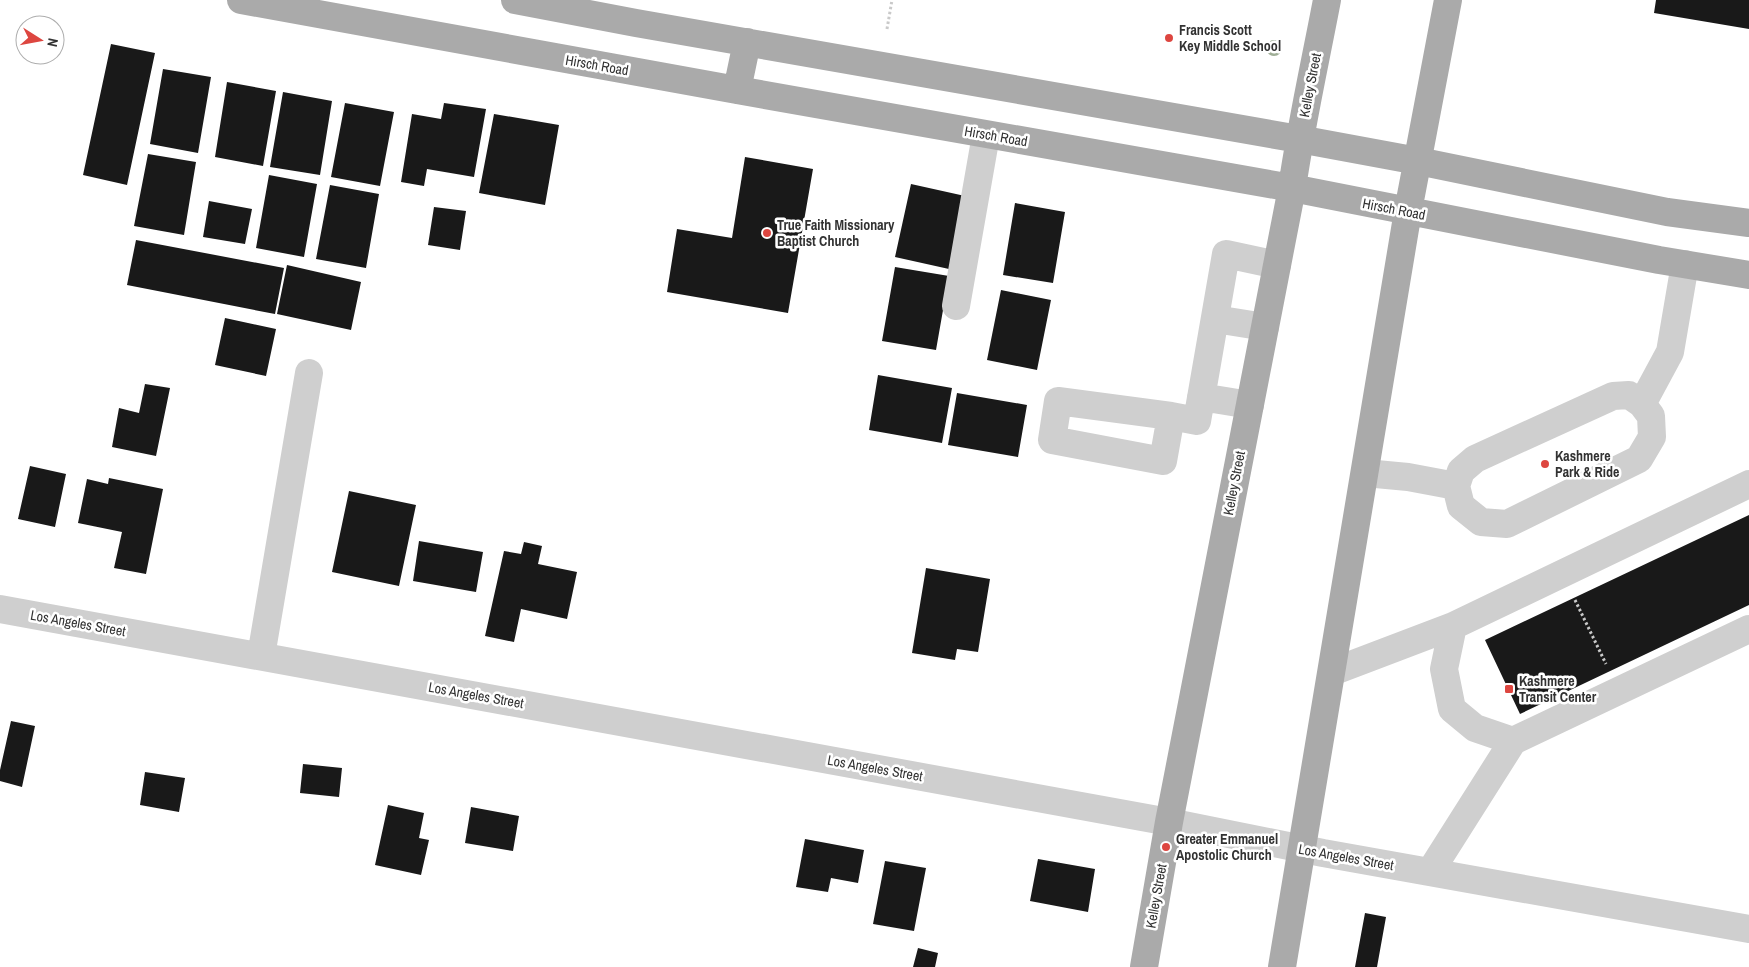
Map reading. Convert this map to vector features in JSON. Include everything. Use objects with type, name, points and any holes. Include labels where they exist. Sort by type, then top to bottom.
[{"type":"main road","name":"Hirsch Road","points":[[242,0],[1292,188],[1408,212],[1749,275]]},
{"type":"main road","points":[[515,0],[1299,139],[1418,161],[1667,212],[1749,223]]},
{"type":"main road","name":"Kelley Street","points":[[1144,967],[1169,822],[1327,0]]},
{"type":"main road","points":[[1282,967],[1408,212],[1448,0]]},
{"type":"main road","points":[[737,90],[747,42]]},
{"type":"street","points":[[956,306],[986,134]]},
{"type":"street","points":[[1172,416],[1197,421],[1226,254],[1277,265]]},
{"type":"street","points":[[1642,404],[1670,352],[1685,264]]},
{"type":"street","points":[[1215,319],[1265,327]]},
{"type":"street","points":[[261,656],[309,373]]},
{"type":"street","points":[[1629,395],[1642,404],[1651,416],[1652,437],[1640,459],[1507,524],[1481,522],[1461,506],[1456,486],[1461,471],[1475,459],[1613,396],[1629,395]]},
{"type":"street","points":[[1201,397],[1250,405]]},
{"type":"street","points":[[1365,473],[1408,477],[1456,486]]},
{"type":"street","points":[[1332,672],[1453,626],[1749,484]]},
{"type":"street","name":"Los Angeles Street","points":[[0,609],[1169,822],[1302,849],[1749,929]]},
{"type":"street","points":[[1453,626],[1444,669],[1452,709],[1475,728],[1513,740]]},
{"type":"street","points":[[1430,872],[1513,740],[1749,629]]},
{"type":"path","points":[[887,29],[892,0]]},
{"type":"path","points":[[1574,597],[1610,671]]},
{"type":"building","points":[[1656,0],[1749,0],[1749,29],[1654,13]]},
{"type":"building","points":[[111,44],[155,53],[127,185],[83,175]]},
{"type":"building","points":[[163,69],[211,77],[198,153],[150,144]]},
{"type":"building","points":[[227,82],[276,91],[263,166],[215,157]]},
{"type":"building","points":[[283,92],[332,101],[320,175],[270,167]]},
{"type":"building","points":[[345,103],[394,112],[380,186],[331,177]]},
{"type":"building","points":[[444,103],[486,109],[474,177],[427,169],[424,186],[401,182],[412,114],[441,119]]},
{"type":"building","points":[[494,114],[559,125],[545,205],[479,193]]},
{"type":"building","points":[[148,154],[196,162],[184,235],[134,226]]},
{"type":"building","name":"True Faith Missionary Baptist Church","points":[[745,157],[813,169],[788,313],[667,292],[677,229],[732,238]]},
{"type":"building","points":[[269,175],[317,184],[304,257],[256,248]]},
{"type":"building","points":[[911,184],[965,196],[949,269],[895,257]]},
{"type":"building","points":[[330,185],[379,194],[366,268],[316,259]]},
{"type":"building","points":[[209,201],[252,209],[245,244],[203,237]]},
{"type":"building","points":[[1015,203],[1065,212],[1053,283],[1003,275]]},
{"type":"building","points":[[434,207],[466,211],[460,250],[428,245]]},
{"type":"building","points":[[136,240],[284,268],[275,314],[127,285]]},
{"type":"building","points":[[287,265],[361,282],[351,330],[277,314]]},
{"type":"building","points":[[895,267],[949,276],[936,350],[882,341]]},
{"type":"building","points":[[1001,290],[1051,300],[1037,370],[987,360]]},
{"type":"building","points":[[225,318],[276,329],[266,376],[215,365]]},
{"type":"building","points":[[878,375],[952,388],[942,443],[869,430]]},
{"type":"building","points":[[145,384],[170,388],[156,456],[112,447],[119,408],[139,413]]},
{"type":"building","points":[[957,393],[1027,405],[1018,457],[948,445]]},
{"type":"building","points":[[30,466],[66,474],[55,527],[18,519]]},
{"type":"building","points":[[109,478],[163,489],[146,574],[114,568],[122,532],[78,523],[87,479],[108,484]]},
{"type":"building","points":[[349,491],[416,505],[399,586],[332,572]]},
{"type":"building","points":[[1749,515],[1749,605],[1520,714],[1485,640]]},
{"type":"building","points":[[419,541],[483,552],[476,592],[413,581]]},
{"type":"building","points":[[524,542],[542,546],[538,564],[577,572],[567,619],[521,609],[514,642],[485,636],[504,551],[521,554]]},
{"type":"building","points":[[926,568],[990,579],[978,652],[957,649],[955,660],[912,653]]},
{"type":"building","points":[[11,721],[35,726],[22,787],[0,781],[0,770]]},
{"type":"building","points":[[303,764],[342,768],[339,797],[300,793]]},
{"type":"building","points":[[145,772],[185,778],[179,812],[140,805]]},
{"type":"building","points":[[388,805],[424,813],[419,838],[429,840],[421,875],[375,865]]},
{"type":"building","points":[[471,807],[519,816],[513,851],[465,843]]},
{"type":"building","points":[[805,839],[864,850],[858,883],[831,878],[828,892],[796,887]]},
{"type":"building","points":[[1038,859],[1095,869],[1088,912],[1030,901]]},
{"type":"building","points":[[885,861],[926,868],[914,931],[873,924]]},
{"type":"building","points":[[1365,913],[1386,917],[1377,967],[1355,967]]},
{"type":"building","points":[[918,948],[938,953],[935,967],[913,967]]},
{"type":"place","name":"Francis Scott Key Middle School","points":[[1169,38]]},
{"type":"place","name":"True Faith Missionary Baptist Church","points":[[767,233]]},
{"type":"place","name":"Kashmere Park & Ride","points":[[1545,464]]},
{"type":"place","name":"Kashmere Transit Center","points":[[1509,689]]},
{"type":"place","name":"Greater Emmanuel Apostolic Church","points":[[1166,847]]}]
